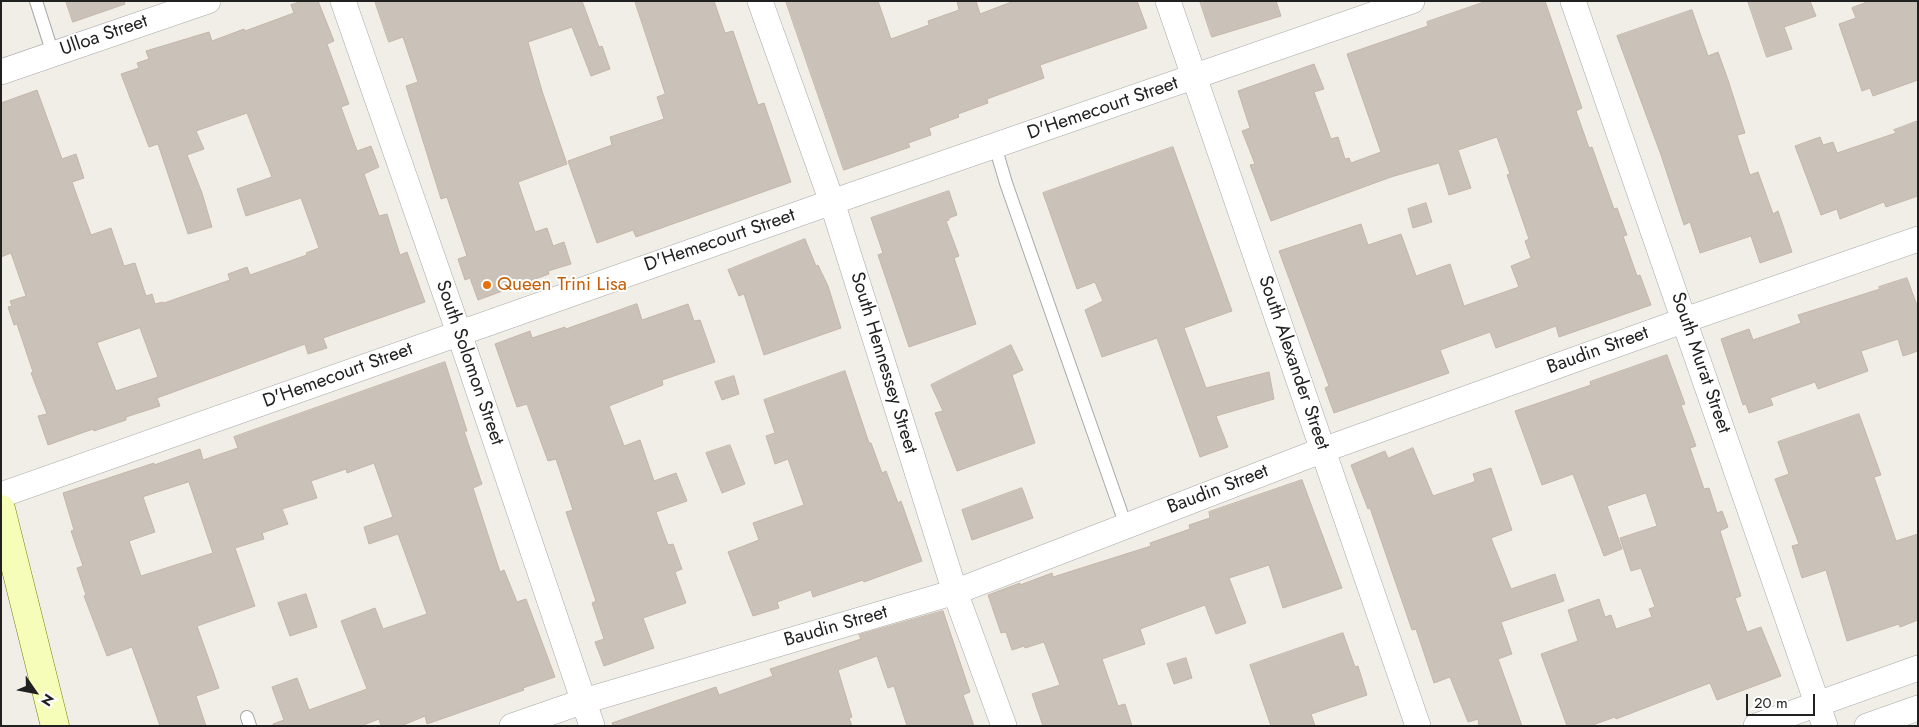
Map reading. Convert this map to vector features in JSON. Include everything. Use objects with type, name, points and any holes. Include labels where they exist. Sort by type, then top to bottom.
[{"type":"main road","points":[[1,509],[55,726]]},
{"type":"street","name":"Ulloa Street","points":[[1,72],[208,1]]},
{"type":"street","name":"South Solomon Street","points":[[344,1],[592,726]]},
{"type":"street","name":"South Hennessey Street","points":[[760,1],[832,202],[955,592],[1004,726]]},
{"type":"street","name":"South Alexander Street","points":[[1168,1],[1418,726]]},
{"type":"street","name":"D'Hemecourt Street","points":[[1,495],[832,202],[1195,78],[1412,1]]},
{"type":"street","name":"South Murat Street","points":[[1573,1],[1821,715]]},
{"type":"street","name":"Baudin Street","points":[[512,726],[584,701],[955,592],[1323,450],[1685,320],[1918,239]]},
{"type":"street","points":[[1756,726],[1821,715],[1918,668]]},
{"type":"street","points":[[1867,726],[1918,708]]},
{"type":"lane","points":[[36,1],[53,54]]},
{"type":"lane","points":[[995,146],[1126,526]]},
{"type":"building","points":[[66,1],[124,1],[125,4],[73,22]]},
{"type":"building","points":[[303,1],[318,1],[334,41],[327,44],[349,104],[341,107],[357,151],[371,146],[379,167],[364,174],[379,216],[387,214],[400,255],[407,252],[425,302],[323,338],[327,348],[308,354],[305,344],[157,398],[160,406],[126,417],[126,420],[94,431],[93,429],[48,445],[38,416],[47,414],[31,373],[33,372],[17,324],[14,325],[8,307],[12,306],[10,301],[26,296],[11,253],[1,257],[1,103],[37,90],[62,159],[76,154],[84,178],[72,182],[91,235],[111,228],[124,266],[135,263],[146,296],[152,294],[155,304],[164,303],[230,280],[228,274],[247,267],[250,275],[307,255],[306,253],[319,248],[301,198],[246,216],[237,189],[272,177],[247,113],[196,131],[204,149],[187,155],[202,193],[212,227],[188,234],[158,144],[149,147],[121,74],[139,68],[137,63],[149,59],[146,51],[209,32],[212,41],[244,29],[245,31],[294,13],[291,5]],"holes":[[[140,328],[158,377],[116,391],[97,343]]]},
{"type":"building","points":[[375,1],[582,1],[599,47],[602,46],[610,69],[591,76],[572,27],[528,42],[542,91],[567,164],[518,182],[535,232],[547,228],[553,246],[564,242],[571,264],[548,271],[549,274],[478,300],[470,278],[465,280],[458,259],[467,256],[447,197],[441,199],[406,86],[418,82],[403,37],[389,42]]},
{"type":"building","points":[[635,1],[714,1],[725,33],[733,31],[758,105],[764,103],[791,182],[636,237],[633,230],[597,243],[568,161],[612,145],[610,137],[664,119],[657,97],[665,94]]},
{"type":"building","points":[[786,1],[878,1],[891,39],[929,25],[928,21],[959,10],[957,1],[976,1],[980,14],[1014,1],[1137,1],[1147,28],[1040,65],[1044,78],[987,99],[988,103],[958,114],[959,117],[929,128],[931,135],[908,143],[910,147],[844,170]]},
{"type":"building","points":[[1200,1],[1276,1],[1281,16],[1212,37]]},
{"type":"building","points":[[1487,1],[1545,1],[1582,108],[1576,111],[1589,148],[1592,147],[1614,209],[1617,208],[1627,235],[1623,236],[1637,276],[1640,275],[1651,305],[1559,337],[1556,326],[1496,348],[1490,332],[1440,350],[1449,373],[1334,413],[1325,388],[1329,386],[1279,251],[1361,224],[1368,245],[1401,234],[1416,276],[1450,264],[1464,306],[1519,287],[1511,266],[1531,258],[1525,241],[1529,239],[1507,175],[1510,174],[1497,137],[1458,150],[1471,188],[1449,195],[1439,163],[1391,177],[1271,221],[1250,165],[1255,164],[1242,131],[1250,128],[1238,91],[1314,64],[1324,89],[1314,92],[1331,139],[1338,137],[1345,159],[1349,158],[1351,163],[1381,152],[1347,54],[1428,26],[1427,22]]},
{"type":"building","points":[[1748,1],[1810,1],[1816,16],[1784,27],[1792,49],[1767,57]]},
{"type":"building","points":[[1870,1],[1918,1],[1918,80],[1873,96],[1870,88],[1862,91],[1839,24],[1856,18],[1852,8]]},
{"type":"building","points":[[1692,10],[1708,56],[1718,52],[1728,80],[1745,133],[1737,135],[1750,175],[1758,172],[1773,214],[1778,211],[1792,252],[1760,263],[1751,236],[1700,253],[1690,222],[1684,225],[1661,155],[1617,36]]},
{"type":"building","points":[[1918,121],[1918,196],[1886,207],[1884,202],[1840,219],[1837,209],[1821,215],[1795,146],[1820,137],[1823,145],[1833,142],[1837,153],[1896,133],[1894,130]]},
{"type":"building","points":[[1173,147],[1232,311],[1184,328],[1206,388],[1269,372],[1274,399],[1216,416],[1228,447],[1200,457],[1157,338],[1102,357],[1085,310],[1103,301],[1095,282],[1077,289],[1043,193]]},
{"type":"building","points":[[949,191],[957,215],[946,221],[959,256],[954,258],[976,324],[909,347],[878,255],[883,253],[871,218]]},
{"type":"building","points":[[1426,203],[1432,222],[1413,228],[1408,209]]},
{"type":"building","points":[[805,239],[816,266],[818,265],[828,286],[841,328],[764,355],[744,294],[739,296],[728,270]]},
{"type":"building","points":[[1907,278],[1918,308],[1918,351],[1903,356],[1898,339],[1861,351],[1868,371],[1818,389],[1815,382],[1770,398],[1773,405],[1749,413],[1746,404],[1743,405],[1721,339],[1749,329],[1753,340],[1801,323],[1798,315],[1880,289],[1879,287]]},
{"type":"building","points":[[637,304],[642,320],[688,304],[694,321],[700,320],[715,362],[662,380],[663,385],[609,406],[624,446],[640,440],[654,481],[676,473],[687,501],[656,512],[668,545],[673,544],[682,569],[675,572],[686,603],[643,618],[654,648],[604,666],[595,642],[604,639],[592,603],[596,601],[566,512],[573,510],[556,459],[548,461],[527,404],[517,407],[495,344],[530,331],[532,338],[565,327],[565,329]]},
{"type":"building","points":[[1011,345],[1023,370],[1012,375],[1035,443],[957,471],[935,413],[943,411],[931,385]]},
{"type":"building","points":[[1667,355],[1685,404],[1681,405],[1696,446],[1690,448],[1704,489],[1709,488],[1717,513],[1722,511],[1728,527],[1720,531],[1741,596],[1735,598],[1747,632],[1761,627],[1781,676],[1717,700],[1710,683],[1616,719],[1615,717],[1590,726],[1567,726],[1541,654],[1578,641],[1568,610],[1599,599],[1605,617],[1611,615],[1616,629],[1652,617],[1649,609],[1655,607],[1641,568],[1631,571],[1620,538],[1657,526],[1646,493],[1607,506],[1622,549],[1604,556],[1573,474],[1542,485],[1515,411],[1591,385],[1590,382]]},
{"type":"building","points":[[445,362],[467,431],[464,431],[482,484],[473,488],[500,572],[504,570],[517,602],[526,599],[555,677],[523,688],[524,690],[427,724],[425,716],[401,726],[381,726],[379,719],[361,726],[273,726],[273,724],[284,720],[272,687],[297,678],[309,710],[367,689],[341,621],[375,608],[383,629],[427,614],[398,534],[369,544],[364,527],[393,517],[374,463],[347,473],[346,469],[311,481],[317,498],[282,509],[288,524],[262,533],[264,539],[235,548],[255,606],[197,626],[219,688],[196,696],[206,726],[160,726],[132,647],[107,656],[84,596],[86,595],[77,568],[83,566],[71,531],[74,530],[63,493],[200,449],[203,460],[238,448],[234,437]],"holes":[[[189,482],[213,553],[141,576],[129,541],[155,532],[143,497]]]},
{"type":"building","points":[[845,371],[869,443],[871,443],[882,473],[886,471],[898,503],[901,501],[922,561],[864,582],[863,580],[813,597],[811,590],[777,602],[779,608],[753,616],[728,552],[759,540],[753,523],[804,505],[788,459],[775,464],[766,436],[775,433],[764,400]]},
{"type":"building","points":[[734,376],[739,394],[722,400],[715,382]]},
{"type":"building","points":[[1859,414],[1881,475],[1874,477],[1896,541],[1918,534],[1918,620],[1900,627],[1899,624],[1847,641],[1826,570],[1802,578],[1792,546],[1799,544],[1775,479],[1789,474],[1778,442]]},
{"type":"building","points":[[730,445],[745,484],[722,493],[706,453]]},
{"type":"building","points":[[1413,448],[1433,496],[1474,482],[1473,474],[1491,468],[1512,530],[1491,538],[1511,589],[1555,574],[1564,601],[1501,622],[1512,654],[1498,659],[1522,726],[1479,726],[1478,719],[1468,722],[1450,677],[1434,683],[1416,629],[1412,630],[1370,508],[1368,509],[1351,465],[1385,451],[1388,458]]},
{"type":"building","points":[[1302,480],[1342,588],[1283,608],[1269,565],[1229,578],[1246,623],[1216,634],[1205,605],[1140,629],[1145,644],[1102,659],[1118,706],[1125,704],[1132,726],[1043,726],[1032,694],[1060,685],[1044,642],[1012,650],[1006,632],[1001,633],[988,595],[1052,573],[1053,577],[1151,546],[1150,543],[1190,529],[1189,525],[1210,518],[1209,512]]},
{"type":"building","points":[[1022,488],[1033,518],[972,540],[962,510]]},
{"type":"building","points":[[306,594],[317,627],[290,636],[278,603]]},
{"type":"building","points":[[943,611],[970,692],[963,695],[974,726],[907,726],[894,686],[888,688],[877,656],[838,670],[852,717],[849,718],[852,726],[613,726],[612,723],[716,687],[719,695],[773,676],[770,669],[861,639],[859,635]]},
{"type":"building","points":[[1343,633],[1355,667],[1358,666],[1367,695],[1311,714],[1315,726],[1271,726],[1250,665]]},
{"type":"building","points":[[1186,658],[1192,678],[1174,684],[1167,664]]},
{"type":"place","name":"Queen Trini Lisa","points":[[487,285]]}]
